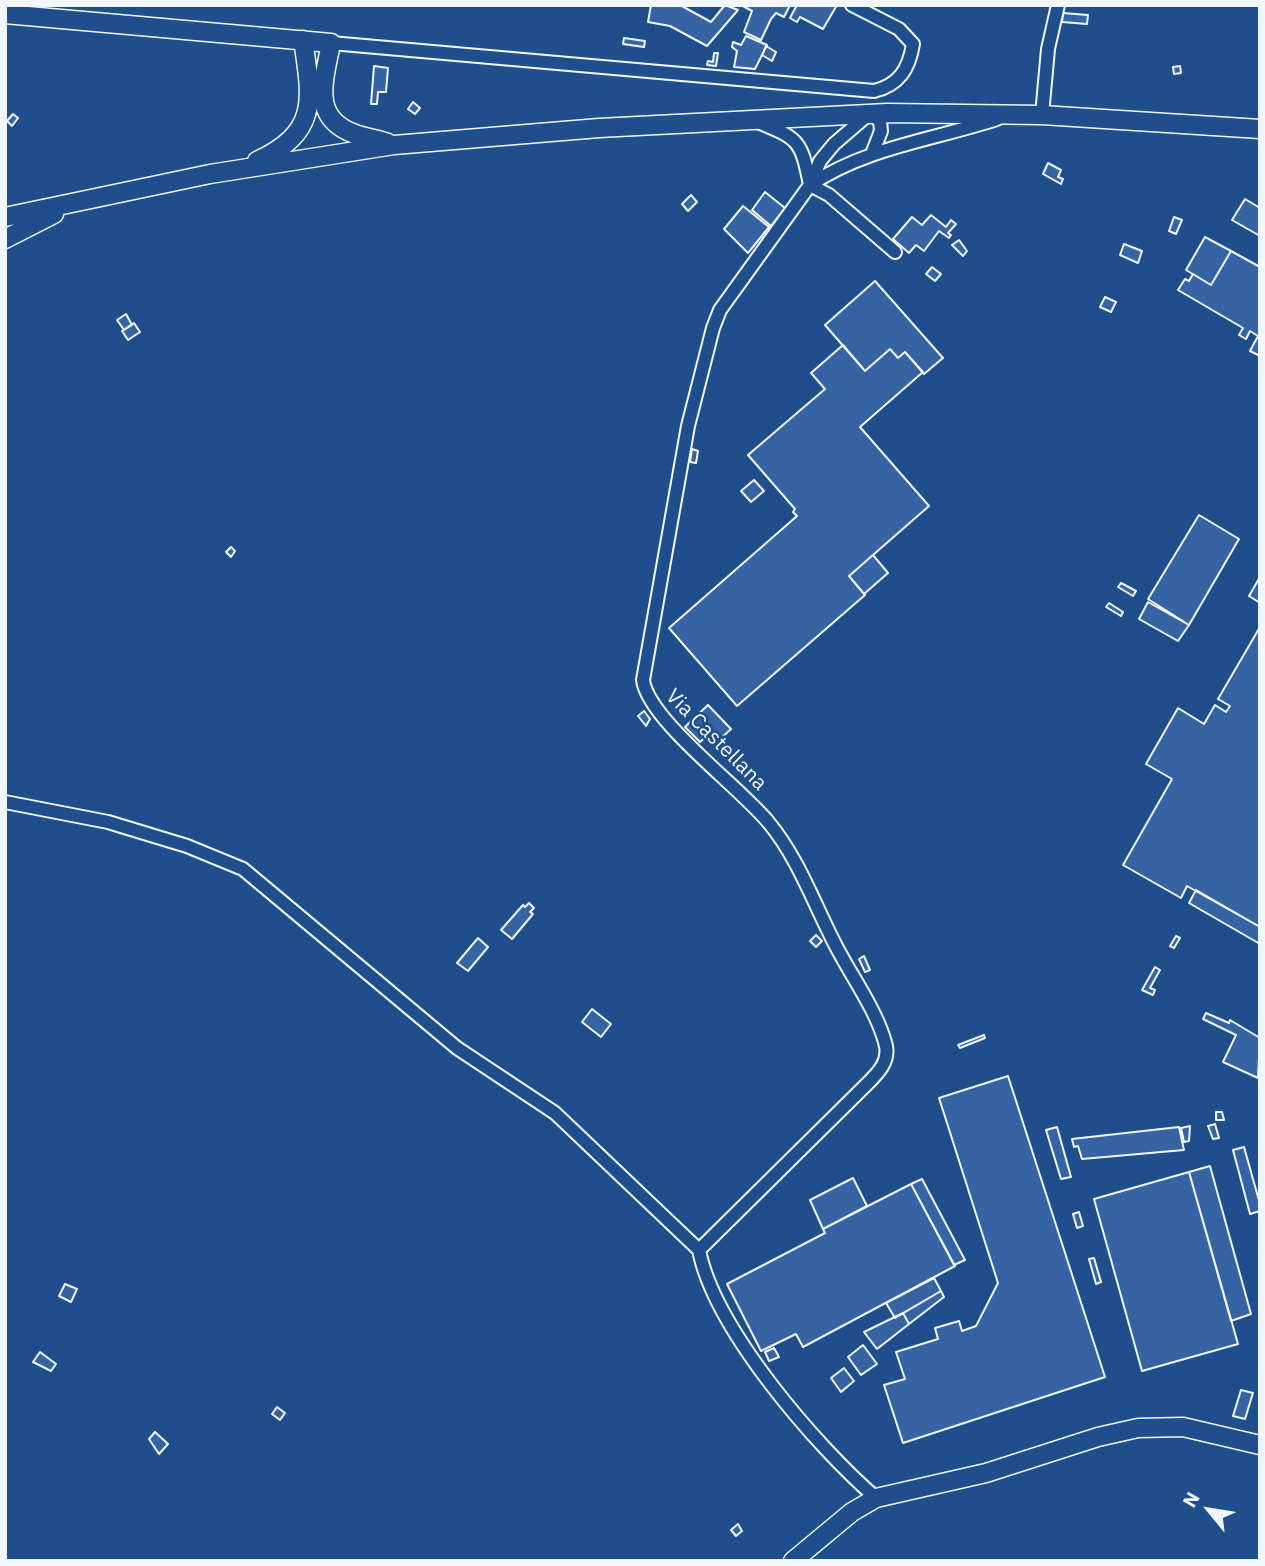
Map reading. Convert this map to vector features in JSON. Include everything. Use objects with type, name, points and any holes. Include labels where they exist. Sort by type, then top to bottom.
[{"type":"main road","points":[[5,13],[331,43],[323,94],[330,120],[338,127],[358,136],[394,145]]},
{"type":"main road","points":[[240,169],[286,145],[303,126],[310,103],[303,40]]},
{"type":"main road","points":[[5,217],[240,169],[394,145],[600,128],[870,113],[1042,115],[1260,129]]},
{"type":"main road","points":[[5,239],[89,198]]},
{"type":"main road","points":[[793,1561],[852,1512],[876,1498],[986,1473],[1034,1456],[1138,1428],[1183,1427],[1260,1445]]},
{"type":"street","points":[[331,43],[874,91],[890,87],[901,78],[911,58],[914,44],[899,29],[852,5]]},
{"type":"street","points":[[1042,115],[1048,48],[1058,5]]},
{"type":"street","points":[[870,113],[880,121],[881,131],[872,154]]},
{"type":"street","name":"Via Castellana","points":[[699,1251],[868,1083],[886,1059],[886,1047],[870,1012],[786,847],[751,802],[685,740],[650,701],[643,680],[661,570],[707,343],[720,310],[810,185],[820,161],[834,144],[870,113]]},
{"type":"street","name":"Via Castellana","points":[[810,185],[872,154],[1007,115]]},
{"type":"street","points":[[752,120],[791,136],[805,158],[810,185],[829,195],[895,252]]},
{"type":"street","points":[[5,802],[108,822],[187,846],[243,869],[457,1048],[555,1113],[699,1251],[709,1285],[733,1331],[839,1464],[876,1498]]},
{"type":"building","points":[[651,5],[680,5],[711,22],[725,5],[738,10],[707,46],[670,26],[648,22]]},
{"type":"building","points":[[741,5],[790,5],[784,17],[776,13],[771,19],[761,40],[744,32],[752,11]]},
{"type":"building","points":[[797,5],[837,5],[823,29],[800,17],[797,22],[790,18]]},
{"type":"building","points":[[1063,13],[1088,15],[1087,24],[1062,22]]},
{"type":"building","points":[[746,36],[767,45],[755,69],[734,67],[737,51],[732,47],[733,42],[741,45]]},
{"type":"building","points":[[624,38],[645,41],[644,47],[623,44]]},
{"type":"building","points":[[766,46],[776,52],[772,61],[762,55]]},
{"type":"building","points":[[714,53],[718,53],[716,66],[707,65],[708,61],[713,62]]},
{"type":"building","points":[[374,66],[388,68],[386,92],[378,92],[377,104],[371,104]]},
{"type":"building","points":[[1180,66],[1181,73],[1174,74],[1173,67]]},
{"type":"building","points":[[413,102],[420,108],[415,114],[408,109]]},
{"type":"building","points":[[13,114],[18,118],[12,126],[7,121]]},
{"type":"building","points":[[1048,163],[1061,170],[1058,177],[1063,179],[1061,184],[1043,174]]},
{"type":"building","points":[[765,192],[785,208],[771,226],[752,210]]},
{"type":"building","points":[[691,195],[697,202],[688,211],[682,204]]},
{"type":"building","points":[[1245,199],[1260,208],[1260,236],[1232,220]]},
{"type":"building","points":[[743,206],[769,227],[748,253],[724,229]]},
{"type":"building","points":[[931,215],[946,227],[951,220],[956,224],[948,233],[951,235],[949,238],[939,231],[924,251],[916,245],[909,253],[893,239],[912,217],[922,225]]},
{"type":"building","points":[[1174,217],[1182,220],[1176,234],[1169,231]]},
{"type":"building","points":[[1205,237],[1231,251],[1211,285],[1186,270]]},
{"type":"building","points":[[959,240],[967,251],[963,256],[952,245]]},
{"type":"building","points":[[1124,244],[1142,251],[1138,263],[1120,255]]},
{"type":"building","points":[[1231,251],[1260,267],[1260,356],[1250,351],[1258,336],[1250,331],[1246,339],[1239,335],[1243,328],[1178,290],[1185,279],[1189,281],[1193,274],[1211,285]]},
{"type":"building","points":[[932,267],[941,274],[935,281],[926,274]]},
{"type":"building","points":[[875,281],[943,358],[924,374],[905,352],[898,358],[890,349],[865,371],[825,325]]},
{"type":"building","points":[[1105,297],[1116,302],[1111,312],[1100,307]]},
{"type":"building","points":[[126,314],[132,325],[124,330],[117,320]]},
{"type":"building","points":[[134,323],[140,332],[128,340],[122,331]]},
{"type":"building","points":[[843,345],[865,371],[890,349],[898,358],[905,352],[923,372],[860,427],[929,506],[849,576],[865,595],[737,706],[669,628],[797,516],[793,512],[795,509],[748,455],[825,389],[811,373]]},
{"type":"building","points":[[692,449],[698,451],[696,463],[690,462]]},
{"type":"building","points":[[754,480],[764,491],[751,502],[741,491]]},
{"type":"building","points":[[1199,515],[1239,539],[1189,625],[1148,599]]},
{"type":"building","points":[[231,547],[235,551],[231,557],[226,552]]},
{"type":"building","points":[[873,555],[888,573],[864,594],[849,576]]},
{"type":"building","points":[[1260,577],[1260,603],[1249,596]]},
{"type":"building","points":[[1121,583],[1136,591],[1133,596],[1118,587]]},
{"type":"building","points":[[1148,602],[1189,625],[1178,641],[1139,619]]},
{"type":"building","points":[[1109,603],[1123,612],[1121,616],[1106,607]]},
{"type":"building","points":[[1260,627],[1260,927],[1187,886],[1181,898],[1123,865],[1172,779],[1146,764],[1178,708],[1204,724],[1215,705],[1226,712],[1230,706],[1218,699]]},
{"type":"building","points":[[708,705],[731,729],[714,745],[691,721]]},
{"type":"building","points":[[644,711],[650,719],[646,726],[638,716]]},
{"type":"building","points":[[691,721],[706,737],[700,742],[685,727]]},
{"type":"building","points":[[1196,890],[1260,927],[1260,944],[1189,903]]},
{"type":"building","points":[[529,903],[534,908],[530,912],[533,914],[512,939],[501,930],[523,905],[525,907]]},
{"type":"building","points":[[816,935],[822,941],[816,947],[810,941]]},
{"type":"building","points":[[1176,936],[1180,938],[1174,948],[1170,946]]},
{"type":"building","points":[[478,938],[488,947],[468,971],[457,963]]},
{"type":"building","points":[[864,956],[870,970],[865,972],[859,959]]},
{"type":"building","points":[[1155,967],[1160,970],[1150,988],[1155,990],[1153,995],[1142,990]]},
{"type":"building","points":[[592,1009],[611,1024],[601,1037],[582,1022]]},
{"type":"building","points":[[1206,1013],[1229,1023],[1230,1020],[1260,1038],[1258,1078],[1223,1062],[1236,1035],[1203,1019]]},
{"type":"building","points":[[984,1035],[985,1038],[960,1048],[958,1045]]},
{"type":"building","points":[[1008,1076],[1105,1377],[903,1443],[884,1385],[905,1379],[896,1352],[938,1339],[935,1328],[959,1321],[962,1331],[976,1326],[998,1283],[939,1098]]},
{"type":"building","points":[[1216,1112],[1222,1112],[1224,1120],[1216,1120]]},
{"type":"building","points":[[1215,1124],[1219,1138],[1213,1139],[1208,1126]]},
{"type":"building","points":[[1190,1126],[1189,1141],[1184,1142],[1181,1128]]},
{"type":"building","points":[[1057,1127],[1071,1177],[1061,1179],[1046,1130]]},
{"type":"building","points":[[1179,1127],[1184,1150],[1082,1159],[1078,1146],[1074,1147],[1072,1139]]},
{"type":"building","points":[[1244,1147],[1260,1204],[1260,1211],[1250,1214],[1233,1150]]},
{"type":"building","points":[[1210,1166],[1251,1314],[1231,1321],[1189,1172]]},
{"type":"building","points":[[1189,1172],[1238,1344],[1142,1371],[1094,1199]]},
{"type":"building","points":[[853,1178],[867,1206],[823,1229],[810,1200]]},
{"type":"building","points":[[922,1179],[965,1260],[954,1265],[911,1184]]},
{"type":"building","points":[[911,1184],[955,1266],[803,1347],[796,1334],[761,1351],[727,1284],[825,1233],[823,1229]]},
{"type":"building","points":[[1079,1212],[1083,1226],[1077,1228],[1073,1214]]},
{"type":"building","points":[[1094,1258],[1101,1282],[1096,1284],[1089,1259]]},
{"type":"building","points":[[934,1278],[941,1291],[895,1318],[886,1303]]},
{"type":"building","points":[[65,1284],[77,1289],[71,1302],[59,1296]]},
{"type":"building","points":[[941,1291],[944,1297],[909,1324],[903,1313]]},
{"type":"building","points":[[903,1313],[909,1324],[877,1349],[864,1332]]},
{"type":"building","points":[[863,1345],[877,1364],[861,1375],[848,1357]]},
{"type":"building","points":[[774,1348],[779,1357],[769,1361],[765,1352]]},
{"type":"building","points":[[40,1352],[56,1364],[51,1371],[33,1362]]},
{"type":"building","points":[[844,1368],[854,1381],[841,1392],[831,1378]]},
{"type":"building","points":[[1241,1390],[1253,1393],[1245,1419],[1233,1416]]},
{"type":"building","points":[[277,1407],[285,1413],[280,1420],[272,1414]]},
{"type":"building","points":[[155,1432],[168,1444],[159,1454],[149,1439]]},
{"type":"building","points":[[738,1524],[742,1531],[736,1536],[731,1530]]}]
